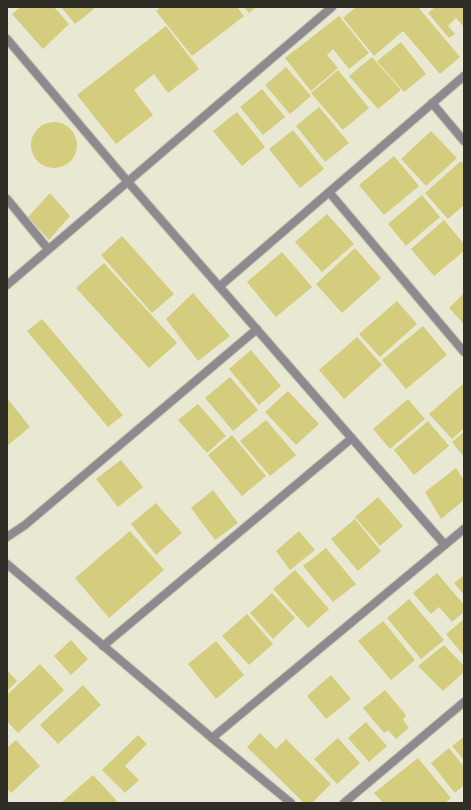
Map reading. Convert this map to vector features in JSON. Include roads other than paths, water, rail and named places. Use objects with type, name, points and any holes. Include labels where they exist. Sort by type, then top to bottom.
[{"type":"street","points":[[7,285],[332,7]]},
{"type":"street","points":[[7,40],[128,182],[446,545]]},
{"type":"street","points":[[220,286],[464,76]]},
{"type":"street","points":[[432,103],[464,140]]},
{"type":"street","points":[[329,192],[464,352]]},
{"type":"street","points":[[7,199],[48,249]]},
{"type":"street","points":[[7,537],[25,525],[257,329]]},
{"type":"street","points":[[103,646],[352,438]]},
{"type":"street","points":[[212,738],[464,529]]},
{"type":"street","points":[[8,566],[291,803]]},
{"type":"street","points":[[344,803],[464,702]]}]
